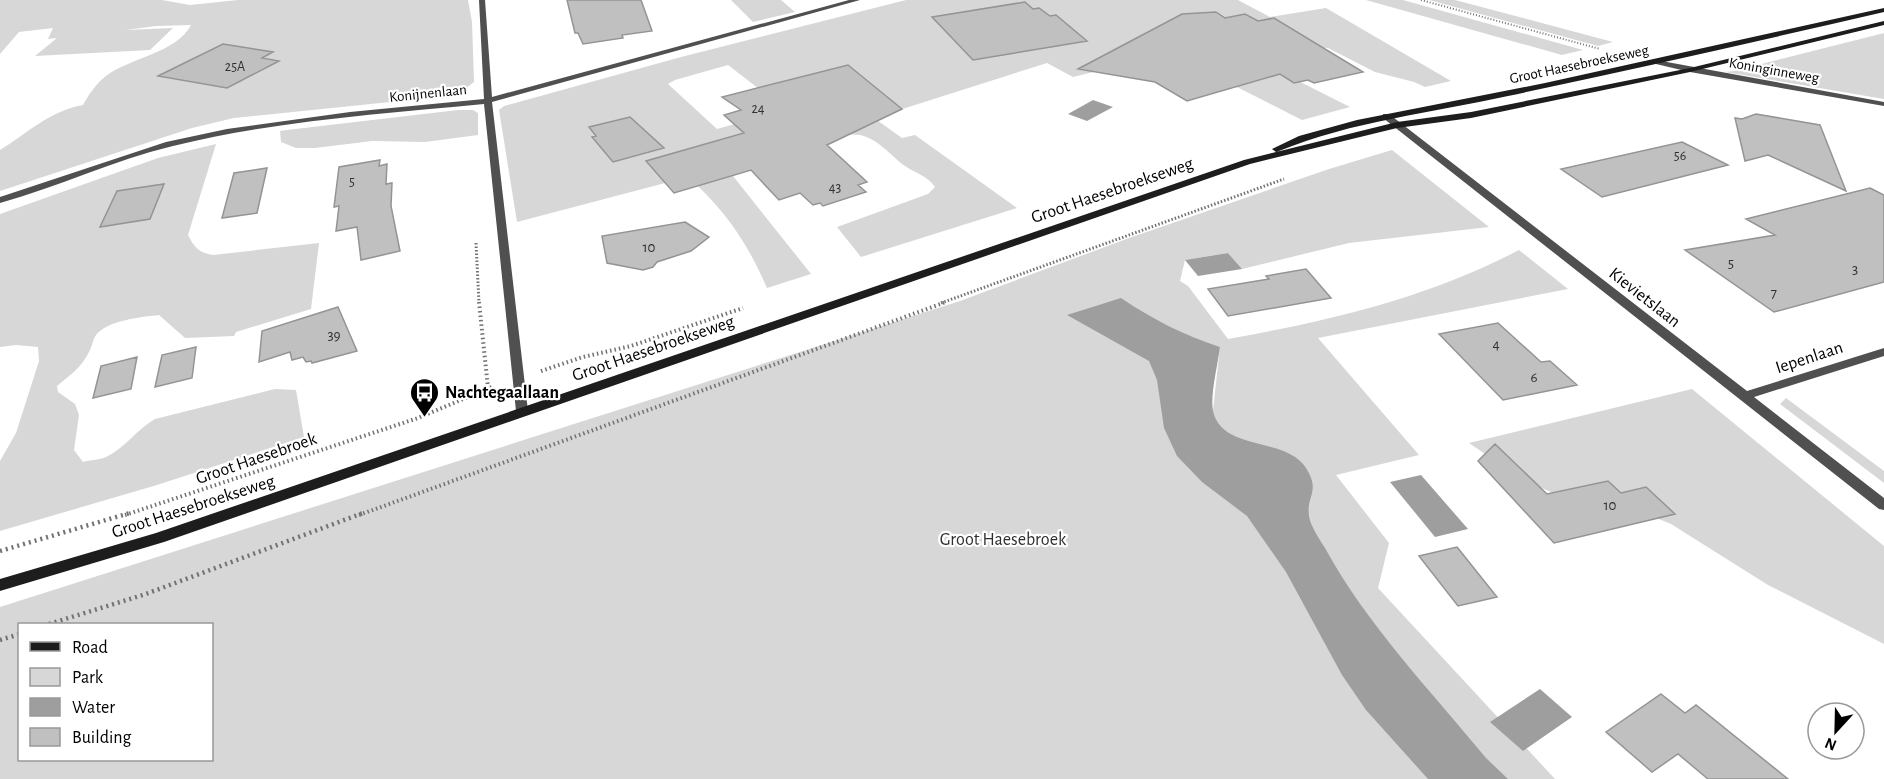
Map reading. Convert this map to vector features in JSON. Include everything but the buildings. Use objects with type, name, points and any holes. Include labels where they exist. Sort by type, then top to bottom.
[{"type":"street","points":[[482,0],[488,101],[522,411]]},
{"type":"street","name":"Konijnenlaan","points":[[0,200],[169,144],[227,132],[350,115],[488,101],[857,0]]},
{"type":"street","name":"Groot Haesebroekseweg","points":[[1247,162],[1302,137],[1386,116],[1456,105],[1659,62],[1884,10]]},
{"type":"street","name":"Groot Haesebroekseweg","points":[[0,585],[171,534],[1247,162],[1397,125],[1471,115],[1690,70],[1884,23]]},
{"type":"street","name":"Koninginneweg","points":[[1659,62],[1690,70],[1884,104]]},
{"type":"street","name":"Kievietslaan","points":[[1386,116],[1884,505]]},
{"type":"street","name":"Iepenlaan","points":[[1745,396],[1884,352]]},
{"type":"path","points":[[1421,0],[1610,52]]},
{"type":"path","points":[[52,623],[143,596],[350,518],[1286,178]]},
{"type":"path","name":"Groot Haesebroek","points":[[0,551],[165,503],[418,418],[488,388],[518,379]]},
{"type":"path","points":[[0,640],[18,635]]},
{"type":"green space","points":[[0,0],[162,0],[190,5],[238,0],[468,0],[472,22],[474,82],[461,92],[429,98],[234,118],[192,128],[0,191],[0,150],[49,117],[83,105],[93,89],[106,76],[164,49],[184,34],[191,25],[126,30],[173,28],[150,50],[35,56],[57,38],[48,39],[53,28],[19,32],[0,54]]},
{"type":"green space","points":[[731,0],[781,0],[795,12],[753,22]]},
{"type":"green space","points":[[906,0],[1238,0],[1270,17],[1326,8],[1451,81],[1425,87],[1375,72],[1328,48],[1217,40],[1350,107],[1302,120],[1229,83],[1143,60],[1073,77],[1047,63],[874,118],[902,138],[915,135],[1017,208],[861,257],[837,227],[928,194],[935,187],[928,180],[902,164],[877,143],[860,135],[820,141],[745,166],[733,176],[811,274],[767,288],[734,228],[724,214],[688,177],[517,222],[499,110],[504,106],[681,57]],"holes":[[[728,65],[785,109],[717,129],[668,84]]]},
{"type":"green space","points":[[1366,0],[1403,0],[1583,50],[1562,55]]},
{"type":"green space","points":[[1429,0],[1455,0],[1613,42],[1598,46]]},
{"type":"green space","points":[[1884,33],[1884,99],[1725,72],[1734,71]]},
{"type":"green space","points":[[473,110],[478,113],[478,135],[425,142],[372,141],[315,148],[296,148],[281,142],[280,131]]},
{"type":"green space","points":[[216,144],[188,235],[190,239],[201,251],[213,255],[319,243],[311,309],[236,332],[234,336],[185,338],[159,315],[126,320],[101,330],[83,362],[57,386],[58,392],[75,404],[79,415],[74,450],[83,462],[104,458],[119,449],[155,419],[275,389],[296,390],[304,437],[157,485],[0,531],[0,461],[16,433],[39,361],[38,347],[16,345],[0,347],[0,214],[158,158]]},
{"type":"green space","name":"Groot Haesebroek","points":[[1392,150],[1489,227],[1349,243],[1242,269],[1228,253],[1185,260],[1180,281],[1188,286],[1228,339],[1340,316],[1413,295],[1449,282],[1519,250],[1568,289],[1318,338],[1419,455],[1336,475],[1389,543],[1378,588],[1555,779],[0,779],[0,607],[960,301],[1129,238],[1329,169]],"holes":[[[1121,299],[1144,313],[1220,347],[1213,410],[1111,302]]]},
{"type":"green space","points":[[1692,389],[1884,546],[1884,644],[1768,585],[1671,524],[1649,515],[1553,493],[1522,479],[1469,443]]},
{"type":"green space","points":[[1786,398],[1884,471],[1884,483],[1780,404]]},
{"type":"water","points":[[1093,100],[1113,107],[1087,121],[1068,114]]},
{"type":"water","points":[[1228,253],[1242,269],[1198,276],[1185,260]]},
{"type":"water","points":[[1121,298],[1169,326],[1220,347],[1212,404],[1219,424],[1229,433],[1241,439],[1284,451],[1297,458],[1306,468],[1313,488],[1309,509],[1310,520],[1315,532],[1360,604],[1401,657],[1486,758],[1508,779],[1428,779],[1366,710],[1342,675],[1286,572],[1247,516],[1202,482],[1177,456],[1164,428],[1157,380],[1149,361],[1067,315]]},
{"type":"water","points":[[1421,475],[1468,529],[1435,537],[1390,482]]},
{"type":"water","points":[[1540,689],[1572,717],[1523,751],[1490,722]]},
{"type":"place","name":"Nachtegaallaan","points":[[424,418]]}]
